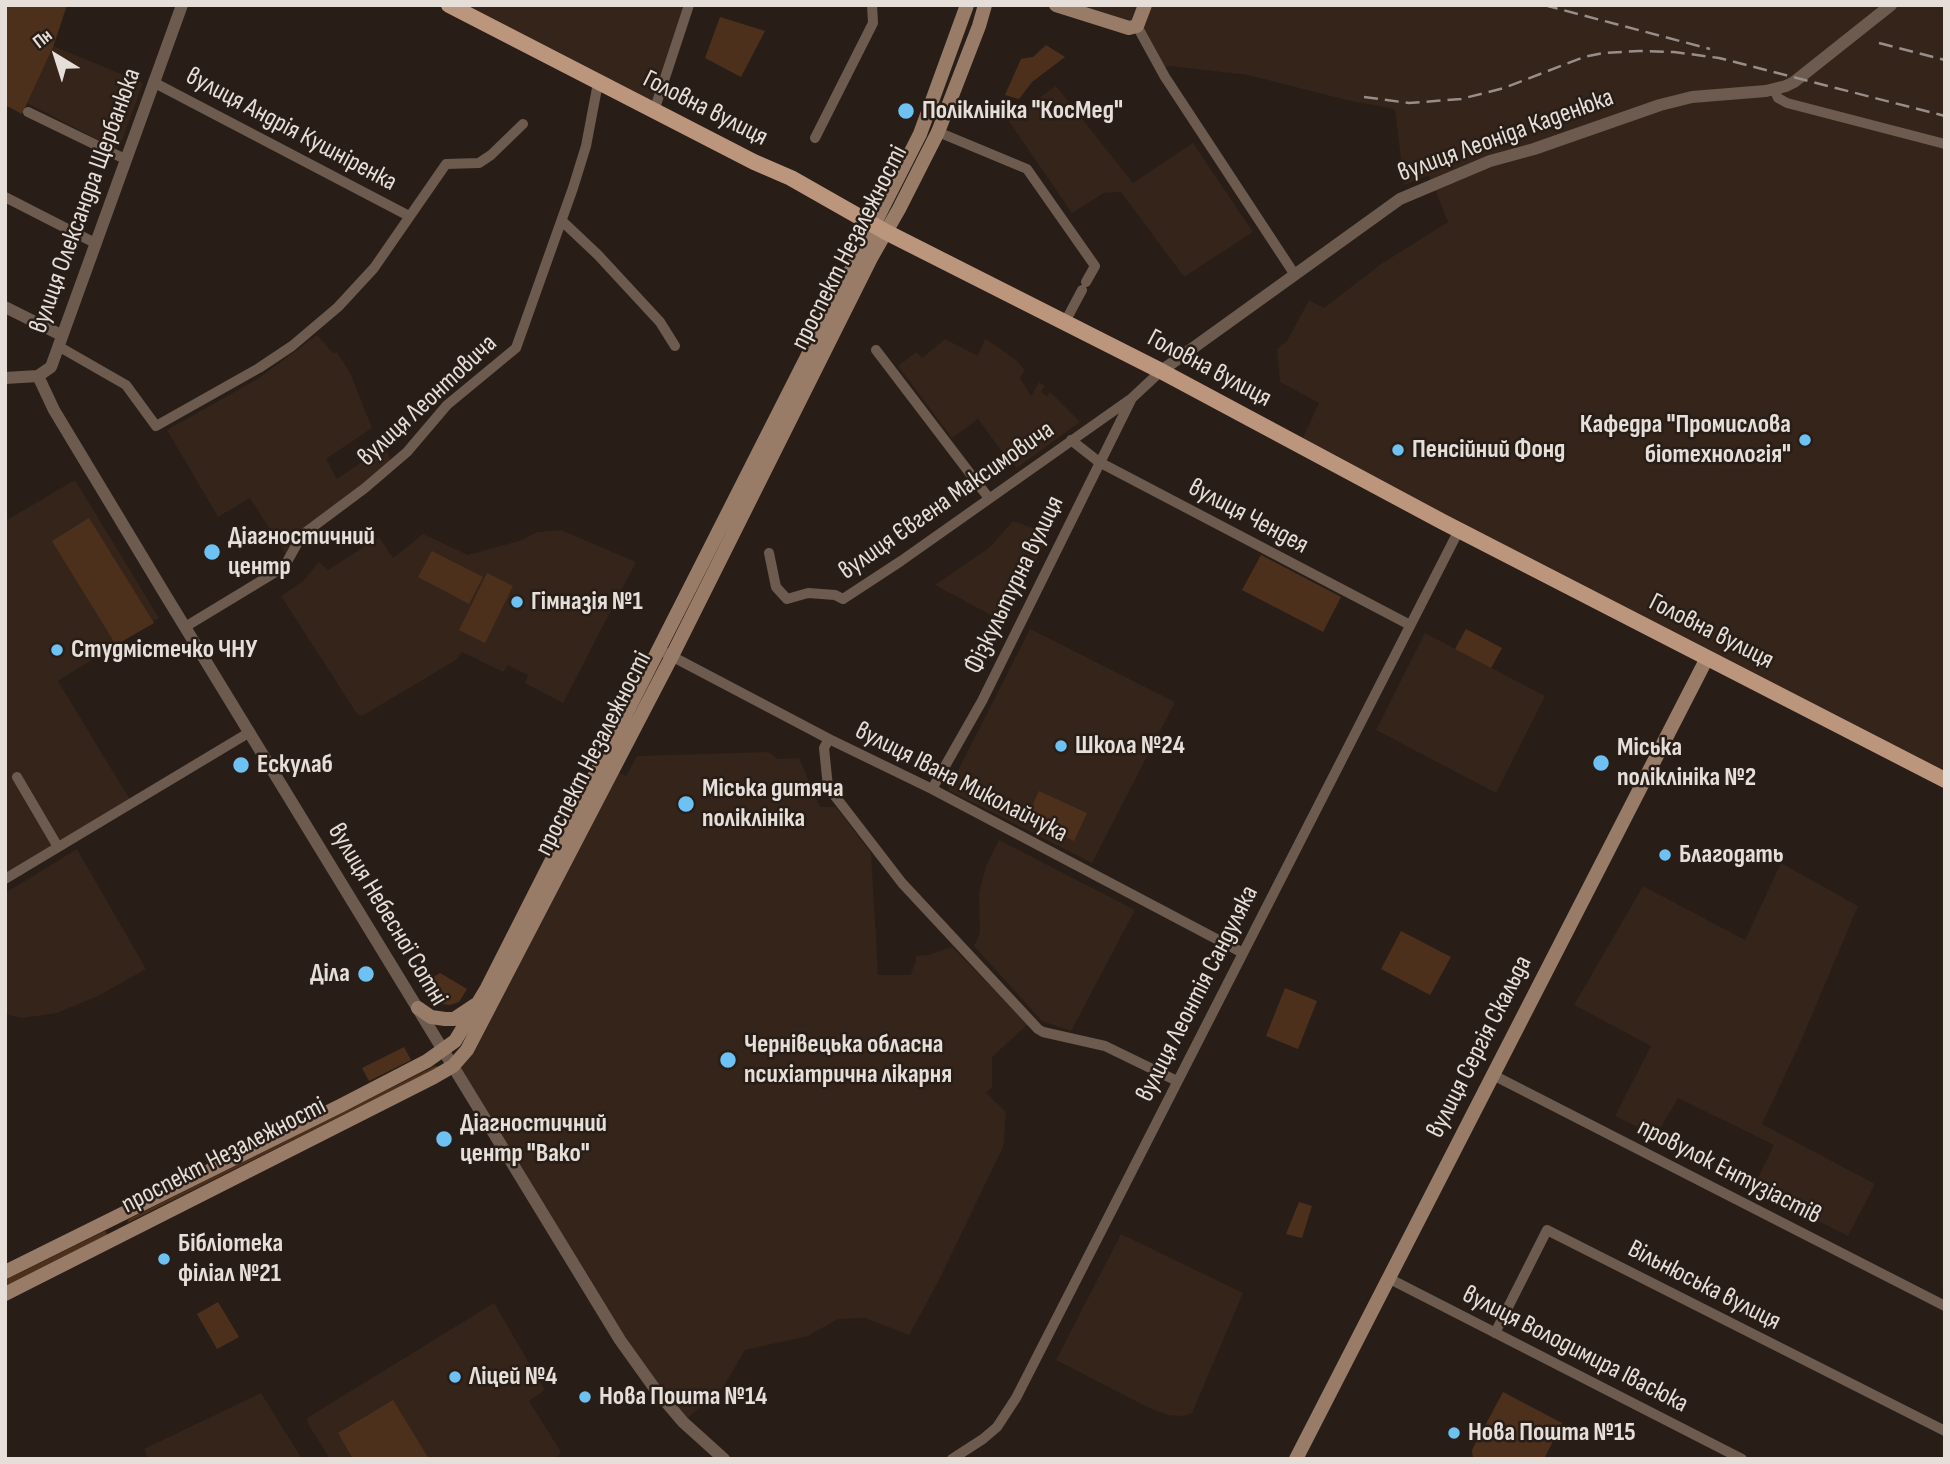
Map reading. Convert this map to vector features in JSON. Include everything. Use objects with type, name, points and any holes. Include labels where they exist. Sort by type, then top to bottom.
[{"type":"main road","name":"Головна вулиця","points":[[449,5],[653,111],[791,178],[880,228],[1161,371],[1459,530],[1945,780]]},
{"type":"main road","name":"проспект Незалежності","points":[[5,1294],[293,1150],[453,1066],[467,1049],[482,1024],[880,228],[920,134],[967,5]]},
{"type":"main road","name":"проспект Незалежності","points":[[880,228],[938,132],[985,5]]},
{"type":"main road","points":[[1056,5],[1123,27],[1137,26],[1145,5]]},
{"type":"main road","name":"проспект Незалежності","points":[[5,1272],[340,1106],[443,1051],[455,1041],[481,999],[666,653]]},
{"type":"main road","name":"вулиця Сергія Скальда","points":[[1296,1459],[1707,658]]},
{"type":"main road","points":[[418,1008],[431,1017],[454,1018],[472,1008],[481,999]]},
{"type":"street","name":"вулиця Олександра Щербанюка","points":[[38,376],[51,367],[182,5]]},
{"type":"street","points":[[653,111],[689,5]]},
{"type":"street","points":[[815,138],[873,23],[872,5]]},
{"type":"street","name":"вулиця Леоніда Каденюка","points":[[1161,371],[1400,199],[1479,166],[1660,105],[1692,97],[1774,89],[1794,82],[1891,5]]},
{"type":"street","points":[[1137,26],[1165,77],[1295,275]]},
{"type":"street","name":"вулиця Андрія Кушніренка","points":[[153,82],[409,216]]},
{"type":"street","name":"вулиця Леонтовича","points":[[185,627],[284,567],[302,535],[365,488],[407,452],[447,405],[516,348],[586,146],[598,83]]},
{"type":"street","points":[[1774,89],[1778,97],[1787,103],[1945,144]]},
{"type":"street","points":[[28,112],[125,159]]},
{"type":"street","points":[[5,307],[126,385],[156,426],[259,368],[292,346],[338,307],[374,268],[446,164],[479,163],[523,124]]},
{"type":"street","points":[[938,132],[1027,169],[1095,265],[1065,322]]},
{"type":"street","points":[[5,197],[95,243]]},
{"type":"street","points":[[562,221],[598,255],[660,322],[675,346]]},
{"type":"street","points":[[876,350],[989,498]]},
{"type":"street","name":"вулиця Євгена Максимовича","points":[[769,553],[776,587],[786,599],[808,593],[835,595],[843,599],[1132,398],[1161,371]]},
{"type":"street","points":[[5,378],[38,376]]},
{"type":"street","name":"вулиця Небесної Сотні","points":[[38,376],[54,410],[185,627],[634,1359],[683,1422],[724,1459]]},
{"type":"street","name":"Фізкультурна вулиця","points":[[932,789],[982,701],[1132,398]]},
{"type":"street","name":"вулиця Чендея","points":[[1071,440],[1099,462],[1410,625]]},
{"type":"street","name":"вулиця Леонтія Сандуляка","points":[[952,1459],[983,1439],[1004,1420],[1459,530]]},
{"type":"street","name":"вулиця Івана Миколайчука","points":[[666,653],[1243,953]]},
{"type":"street","points":[[5,879],[250,732]]},
{"type":"street","points":[[829,739],[824,748],[828,787],[902,883],[1038,1029],[1105,1046],[1177,1081]]},
{"type":"street","points":[[17,777],[58,847]]},
{"type":"street","name":"провулок Ентузіастів","points":[[1493,1075],[1945,1306]]},
{"type":"street","name":"Вільнюська вулиця","points":[[1495,1333],[1547,1230],[1945,1431]]},
{"type":"street","name":"вулиця Володимира Івасюка","points":[[1390,1279],[1742,1459]]},
{"type":"shaded area","points":[[5,5],[67,5],[53,47],[22,114],[5,105]]},
{"type":"shaded area","points":[[449,5],[688,5],[653,111]]},
{"type":"shaded area","points":[[1057,5],[1945,5],[1945,777],[1301,442],[1319,403],[1280,382],[1277,349],[1287,341],[1309,300],[1324,308],[1381,264],[1448,222],[1429,175],[1404,185],[1395,109],[1346,100],[1248,75],[1171,66],[1160,68],[1136,26]]},
{"type":"shaded area","points":[[720,17],[765,31],[741,77],[705,58]]},
{"type":"shaded area","points":[[1046,45],[1065,57],[1032,82],[1019,99],[1005,95],[1021,59],[1033,57]]},
{"type":"shaded area","points":[[53,46],[143,83],[120,146],[114,148],[27,103]]},
{"type":"shaded area","points":[[1056,86],[1133,183],[1193,143],[1253,232],[1184,277],[1121,192],[1104,193],[1072,213],[1008,120]]},
{"type":"shaded area","points":[[317,335],[334,354],[337,352],[351,375],[372,428],[326,459],[337,479],[385,446],[392,464],[301,534],[287,556],[250,498],[218,517],[167,430],[259,378]]},
{"type":"shaded area","points":[[945,339],[978,356],[985,339],[989,341],[1016,360],[1025,370],[1020,378],[1031,396],[1039,382],[1045,386],[1041,392],[1047,396],[1050,392],[1080,422],[1017,468],[1011,464],[978,419],[952,438],[898,366],[916,352],[922,358]]},
{"type":"shaded area","name":"Студмістечко ЧНУ","points":[[75,480],[159,618],[58,681],[132,803],[5,878],[5,521]]},
{"type":"shaded area","points":[[89,518],[154,623],[116,645],[52,541]]},
{"type":"shaded area","points":[[1013,521],[1050,534],[1004,622],[935,585],[990,547]]},
{"type":"shaded area","points":[[561,530],[636,562],[563,703],[525,683],[528,675],[508,665],[503,672],[462,652],[456,660],[362,716],[357,714],[281,596],[303,581],[319,562],[328,570],[379,537],[393,558],[423,534],[468,555],[522,540],[537,532]]},
{"type":"shaded area","points":[[432,551],[483,577],[469,604],[418,577]]},
{"type":"shaded area","points":[[1261,555],[1341,597],[1323,632],[1242,590]]},
{"type":"shaded area","points":[[487,573],[513,586],[485,643],[459,630]]},
{"type":"shaded area","name":"Школа №24","points":[[1030,629],[1175,702],[1092,863],[948,790]]},
{"type":"shaded area","points":[[1466,629],[1502,648],[1491,668],[1455,649]]},
{"type":"shaded area","points":[[1425,633],[1545,696],[1496,793],[1376,730]]},
{"type":"shaded area","name":"Чернівецька обласна психіатрична лікарня","points":[[768,752],[778,759],[799,758],[820,807],[836,807],[871,853],[878,975],[911,975],[916,956],[952,947],[1028,1024],[992,1057],[992,1087],[986,1093],[1006,1112],[1003,1147],[938,1282],[909,1335],[865,1318],[838,1319],[808,1336],[745,1350],[722,1389],[684,1421],[658,1391],[452,1066],[612,770],[626,776],[637,756]]},
{"type":"shaded area","points":[[1039,791],[1087,813],[1074,841],[1026,819]]},
{"type":"shaded area","points":[[999,840],[1135,910],[1071,1031],[1042,1021],[974,946],[980,933],[979,893],[986,866]]},
{"type":"shaded area","points":[[77,849],[146,969],[98,996],[57,1013],[22,1018],[8,1015],[5,1008],[5,893]]},
{"type":"shaded area","points":[[1781,863],[1858,906],[1800,1043],[1762,1124],[1875,1184],[1848,1236],[1753,1188],[1774,1145],[1678,1098],[1656,1136],[1615,1116],[1651,1046],[1574,1005],[1643,886],[1745,940]]},
{"type":"shaded area","points":[[1401,931],[1451,957],[1430,995],[1381,969]]},
{"type":"shaded area","points":[[440,973],[467,989],[459,1002],[441,1004],[430,993],[424,983]]},
{"type":"shaded area","points":[[1285,988],[1317,1001],[1298,1049],[1266,1036]]},
{"type":"shaded area","points":[[404,1047],[411,1060],[369,1081],[362,1068]]},
{"type":"shaded area","points":[[435,1066],[439,1067],[127,1223],[129,1219]]},
{"type":"shaded area","points":[[1299,1202],[1312,1206],[1302,1238],[1286,1234]]},
{"type":"shaded area","points":[[105,1231],[105,1237],[5,1286],[5,1280]]},
{"type":"shaded area","points":[[1121,1234],[1243,1293],[1192,1413],[1183,1416],[1168,1415],[1149,1408],[1056,1360]]},
{"type":"shaded area","points":[[218,1302],[239,1337],[217,1349],[197,1314]]},
{"type":"shaded area","name":"Ліцей №4","points":[[494,1303],[545,1390],[529,1401],[561,1452],[557,1459],[330,1459],[307,1418]]},
{"type":"shaded area","points":[[1503,1392],[1562,1423],[1544,1459],[1473,1459],[1472,1450]]},
{"type":"shaded area","points":[[261,1393],[302,1459],[149,1459],[144,1449]]},
{"type":"shaded area","points":[[393,1400],[429,1459],[353,1459],[338,1433]]},
{"type":"railway","points":[[1544,5],[1710,49]]},
{"type":"railway","points":[[1879,43],[1945,60]]},
{"type":"railway","points":[[1364,97],[1409,103],[1461,99],[1504,88],[1584,57],[1603,53],[1674,52],[1719,58],[1945,116]]},
{"type":"place","name":"Поліклініка \"КосМед\"","points":[[906,111]]},
{"type":"place","name":"Кафедра \"Промислова біотехнологія\"","points":[[1805,440]]},
{"type":"place","name":"Пенсійний Фонд","points":[[1398,450]]},
{"type":"place","name":"Діагностичний центр","points":[[212,552]]},
{"type":"place","name":"Гімназія №1","points":[[517,602]]},
{"type":"place","name":"Студмістечко ЧНУ","points":[[57,650]]},
{"type":"place","name":"Школа №24","points":[[1061,746]]},
{"type":"place","name":"Міська поліклініка №2","points":[[1601,763]]},
{"type":"place","name":"Ескулаб","points":[[241,765]]},
{"type":"place","name":"Міська дитяча поліклініка","points":[[686,804]]},
{"type":"place","name":"Благодать","points":[[1665,855]]},
{"type":"place","name":"Діла","points":[[366,974]]},
{"type":"place","name":"Чернівецька обласна психіатрична лікарня","points":[[728,1060]]},
{"type":"place","name":"Діагностичний центр \"Вако\"","points":[[444,1139]]},
{"type":"place","name":"Бібліотека філіал №21","points":[[164,1259]]},
{"type":"place","name":"Ліцей №4","points":[[455,1377]]},
{"type":"place","name":"Нова Пошта №14","points":[[585,1397]]},
{"type":"place","name":"Нова Пошта №15","points":[[1454,1433]]}]
